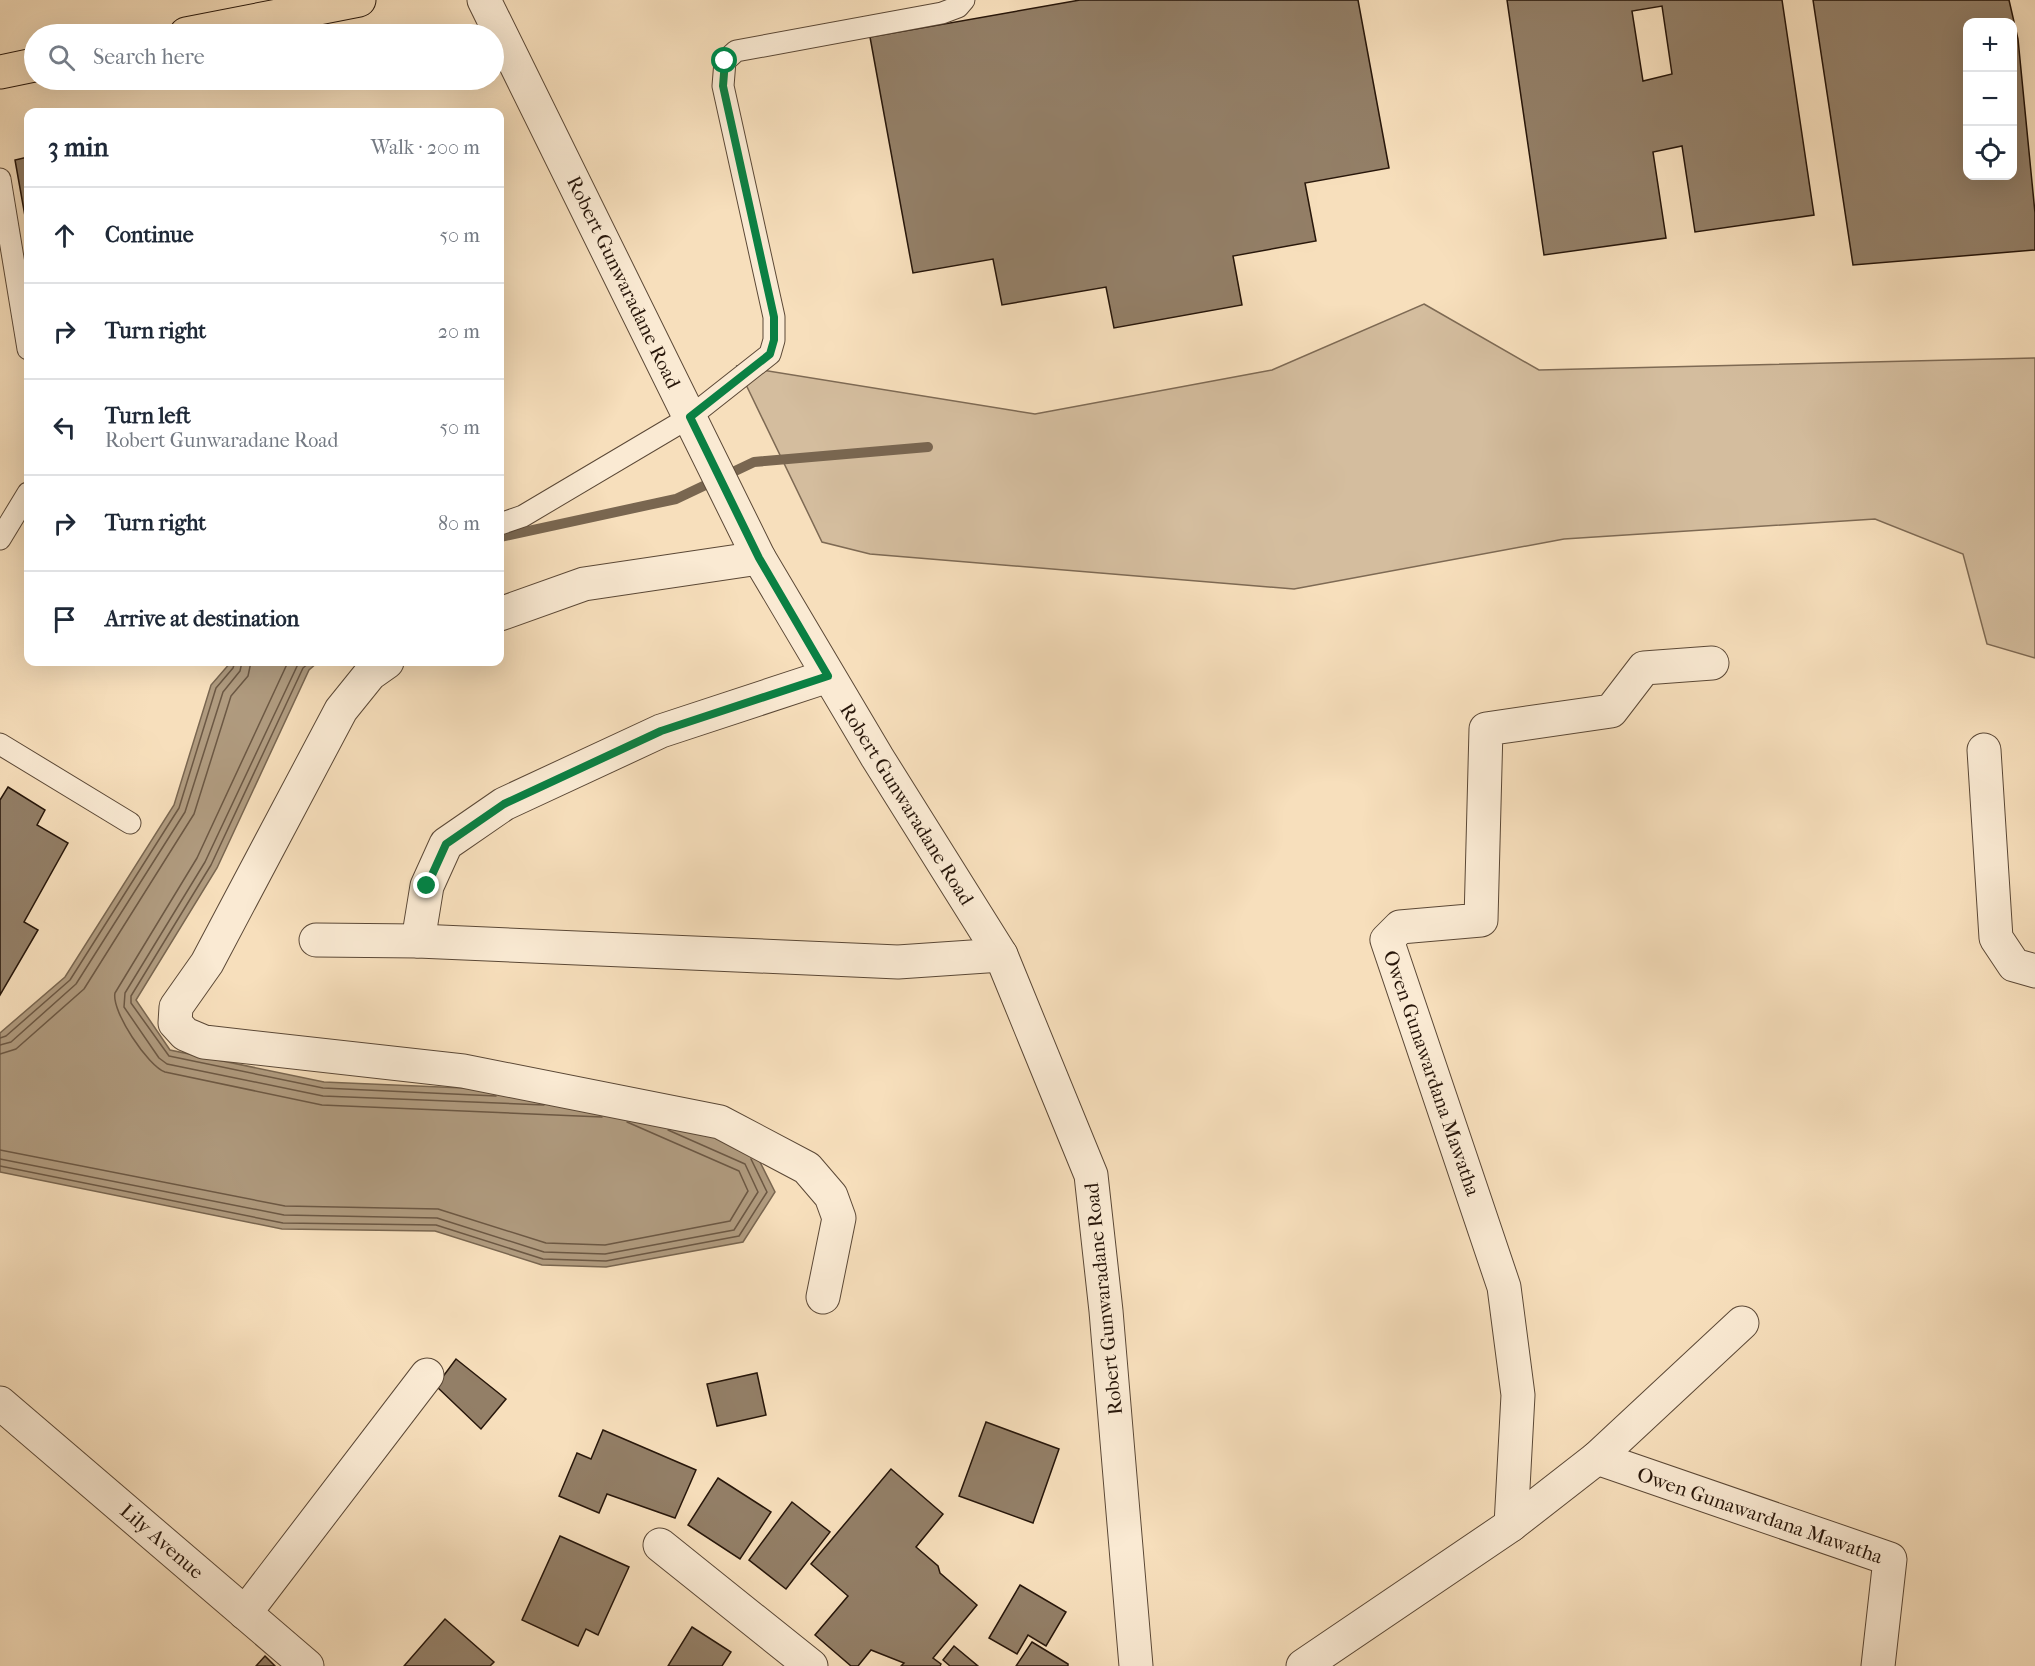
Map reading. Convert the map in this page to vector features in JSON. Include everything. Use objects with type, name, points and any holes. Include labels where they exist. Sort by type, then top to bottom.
[{"type":"main road","points":[[237,24],[359,0]]},
{"type":"main road","points":[[0,72],[24,67]]},
{"type":"street","name":"Robert Gunwaradane Road","points":[[484,0],[496,24]]},
{"type":"street","name":"Robert Gunwaradane Road","points":[[504,40],[759,558],[828,676],[1001,955],[1091,1175],[1106,1311],[1136,1666]]},
{"type":"street","points":[[504,613],[584,584],[759,558]]},
{"type":"street","name":"Owen Gunawardana Mawatha","points":[[1511,1525],[1518,1395],[1504,1287],[1387,940],[1400,927],[1480,920],[1486,729],[1611,711],[1644,668],[1712,663]]},
{"type":"street","points":[[381,666],[370,674],[341,710],[207,963],[176,1006],[175,1023],[185,1034],[204,1042],[463,1071],[720,1122],[807,1168],[831,1196],[839,1218],[823,1297]]},
{"type":"street","points":[[418,941],[427,886],[446,844],[504,804],[661,731],[828,676]]},
{"type":"street","points":[[1984,750],[1996,938],[2014,965],[2035,971]]},
{"type":"street","points":[[316,940],[418,941],[898,963],[1001,955]]},
{"type":"street","points":[[1303,1666],[1511,1525],[1597,1458],[1742,1323]]},
{"type":"street","points":[[245,1613],[427,1375]]},
{"type":"street","name":"Lily Avenue","points":[[5,1419],[307,1666]]},
{"type":"street","name":"Owen Gunawardana Mawatha","points":[[1597,1458],[1890,1559],[1878,1666]]},
{"type":"street","points":[[660,1545],[811,1666]]},
{"type":"lane","points":[[504,523],[523,516],[690,417],[770,354],[774,340],[774,317],[723,86],[725,61],[736,51],[942,13],[958,7],[964,0]]},
{"type":"lane","points":[[0,179],[24,325]]},
{"type":"lane","points":[[0,539],[24,500]]},
{"type":"lane","points":[[0,744],[130,823]]},
{"type":"shaded area","points":[[1424,304],[1539,370],[2035,358],[2035,658],[1987,644],[1963,554],[1875,519],[1564,539],[1294,589],[870,554],[822,542],[737,366],[1035,414],[1272,370]]},
{"type":"water","points":[[228,666],[314,666],[309,670],[217,868],[136,1000],[170,1050],[324,1082],[622,1095],[756,1154],[775,1192],[743,1242],[606,1267],[542,1265],[435,1231],[282,1229],[0,1172],[0,1033],[65,977],[174,805],[211,685]]},
{"type":"building","points":[[1080,0],[1358,0],[1389,168],[1305,183],[1316,241],[1233,256],[1242,305],[1114,328],[1106,287],[1002,305],[993,259],[913,273],[870,37]]},
{"type":"building","points":[[1507,0],[1782,0],[1814,215],[1695,232],[1682,146],[1653,152],[1666,238],[1544,255]],"holes":[[[1662,6],[1672,74],[1643,81],[1632,11]]]},
{"type":"building","points":[[1813,0],[2009,0],[2013,18],[1963,18],[1963,180],[2017,180],[2017,35],[2035,213],[2035,250],[1853,265]]},
{"type":"building","points":[[24,158],[24,211],[15,160]]},
{"type":"building","points":[[8,787],[45,810],[37,825],[68,843],[24,922],[38,930],[0,995],[0,800]]},
{"type":"building","points":[[456,1359],[506,1399],[481,1429],[436,1386]]},
{"type":"building","points":[[757,1373],[766,1415],[717,1426],[707,1384]]},
{"type":"building","points":[[986,1422],[1059,1449],[1033,1523],[959,1496]]},
{"type":"building","points":[[603,1430],[696,1470],[675,1518],[607,1494],[599,1513],[559,1496],[577,1453],[591,1459]]},
{"type":"building","points":[[891,1469],[943,1514],[916,1547],[938,1566],[940,1573],[977,1605],[933,1658],[941,1664],[940,1666],[901,1666],[904,1663],[871,1650],[858,1666],[851,1666],[815,1635],[848,1596],[811,1564]]},
{"type":"building","points":[[718,1478],[771,1512],[740,1559],[688,1525]]},
{"type":"building","points":[[792,1502],[830,1532],[786,1589],[749,1560]]},
{"type":"building","points":[[560,1536],[629,1567],[598,1635],[586,1629],[578,1646],[522,1620]]},
{"type":"building","points":[[1020,1585],[1066,1612],[1046,1646],[1028,1635],[1017,1654],[989,1638]]},
{"type":"building","points":[[445,1619],[494,1662],[490,1666],[404,1666]]},
{"type":"building","points":[[692,1627],[731,1652],[722,1666],[668,1666]]},
{"type":"building","points":[[1032,1642],[1068,1664],[1068,1666],[1016,1666]]},
{"type":"building","points":[[954,1646],[978,1666],[950,1666],[943,1660]]},
{"type":"building","points":[[265,1656],[275,1666],[256,1666]]},
{"type":"waterway","points":[[504,536],[676,499],[754,462],[928,447]]},
{"type":"route","points":[[427,886],[446,844],[504,804],[661,731],[828,676],[759,558],[690,417],[770,354],[774,340],[774,317],[723,86],[725,61]]}]
